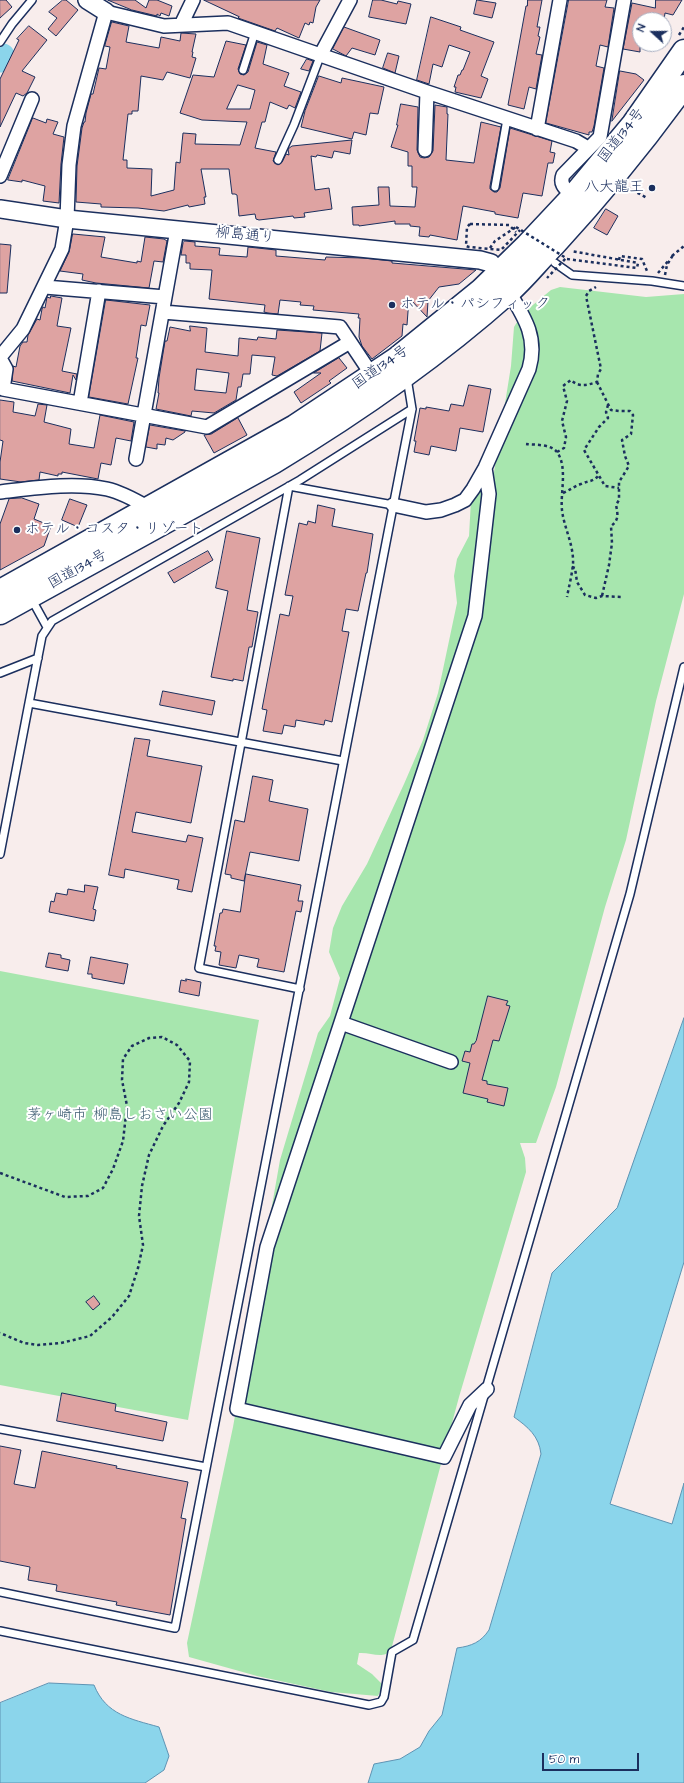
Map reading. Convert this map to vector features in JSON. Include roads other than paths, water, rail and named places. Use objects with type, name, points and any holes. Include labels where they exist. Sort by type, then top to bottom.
[{"type":"highway","name":"国道134号","points":[[0,613],[274,462],[407,376],[573,196],[633,124],[684,51]]},
{"type":"highway","name":"国道134号","points":[[0,591],[296,426],[396,358],[588,209],[651,133],[684,86]]},
{"type":"street","points":[[87,0],[106,12],[164,26],[181,24],[228,23],[427,92],[576,141],[588,148]]},
{"type":"street","points":[[181,24],[193,0]]},
{"type":"street","points":[[321,54],[350,0]]},
{"type":"street","points":[[537,129],[560,0]]},
{"type":"street","points":[[573,196],[560,181],[563,175],[600,137],[624,0]]},
{"type":"street","points":[[106,12],[74,126],[69,165],[67,219],[62,249],[23,329],[0,357],[6,368],[3,389],[208,427],[350,342]]},
{"type":"street","points":[[425,150],[427,92]]},
{"type":"street","points":[[0,176],[32,99]]},
{"type":"street","name":"柳島通り","points":[[0,209],[67,219],[480,260],[500,276]]},
{"type":"street","points":[[136,459],[177,230]]},
{"type":"street","points":[[393,505],[426,512],[441,510],[455,505],[465,500],[485,468],[529,370],[533,356],[529,328],[500,276]]},
{"type":"street","points":[[45,286],[165,297]]},
{"type":"street","points":[[80,403],[99,291]]},
{"type":"street","points":[[163,312],[340,327],[372,375]]},
{"type":"street","points":[[485,468],[489,494],[475,616],[267,1247],[237,1409],[444,1458],[470,1405],[487,1389]]},
{"type":"street","points":[[0,492],[75,486],[108,489],[149,508]]},
{"type":"street","points":[[341,1023],[452,1062]]},
{"type":"lane","points":[[0,42],[12,24],[32,0]]},
{"type":"lane","points":[[243,70],[255,32]]},
{"type":"lane","points":[[278,160],[294,126],[321,54]]},
{"type":"lane","points":[[495,187],[507,119]]},
{"type":"lane","points":[[555,263],[572,275],[666,282],[684,286]]},
{"type":"lane","points":[[0,1592],[175,1628],[412,409],[407,376]]},
{"type":"lane","points":[[0,854],[42,636],[52,620],[289,486],[412,409]]},
{"type":"lane","points":[[289,486],[393,505]]},
{"type":"lane","points":[[289,486],[199,968],[300,988]]},
{"type":"lane","points":[[30,597],[47,627]]},
{"type":"lane","points":[[0,673],[38,658]]},
{"type":"lane","points":[[0,1631],[369,1705],[381,1702],[384,1697],[392,1652],[413,1640],[487,1389],[630,894],[684,667]]},
{"type":"lane","points":[[29,703],[344,761]]},
{"type":"lane","points":[[0,1429],[206,1467]]},
{"type":"water","points":[[684,1018],[684,1262],[610,1504],[672,1524],[684,1483],[684,1783],[368,1783],[374,1764],[400,1759],[420,1747],[429,1731],[442,1715],[457,1648],[476,1643],[483,1638],[489,1630],[541,1454],[538,1442],[532,1432],[514,1417],[552,1273],[617,1208]]},
{"type":"water","points":[[49,1683],[94,1685],[105,1703],[112,1709],[129,1718],[159,1727],[169,1756],[164,1770],[145,1783],[0,1783],[0,1703]]},
{"type":"waterway","points":[[0,61],[3,55]]},
{"type":"place","name":"八大龍王","points":[[652,188]]},
{"type":"place","name":"ホテル・パシフィック","points":[[392,305]]},
{"type":"place","name":"ホテル・コスタ・リゾート","points":[[17,530]]},
{"type":"park label","name":"茅ヶ崎市 柳島しおさい公園","points":[[120,1116]]}]
